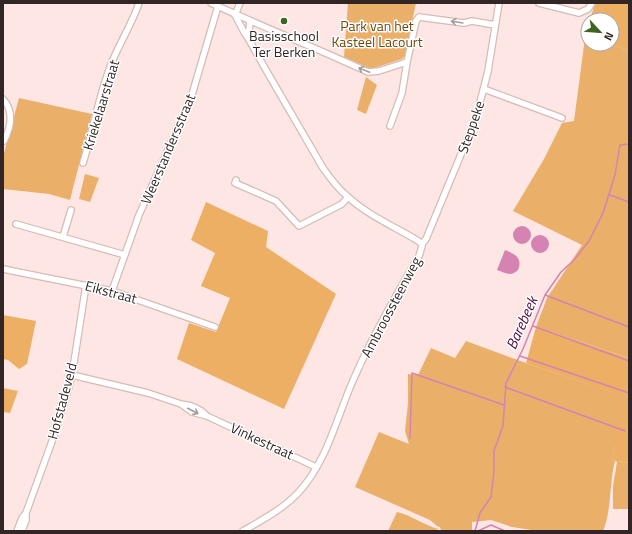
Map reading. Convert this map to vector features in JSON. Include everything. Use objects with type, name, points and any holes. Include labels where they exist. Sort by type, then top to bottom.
[{"type":"street","name":"Kriekelaarstraat","points":[[84,163],[107,75],[139,3]]},
{"type":"street","points":[[211,3],[250,22],[368,72],[376,72],[407,62]]},
{"type":"street","points":[[235,15],[240,3]]},
{"type":"street","name":"Steppeke","points":[[422,244],[426,239],[476,118],[484,89],[498,3]]},
{"type":"street","points":[[539,3],[579,13],[588,9],[592,3]]},
{"type":"street","name":"Weerstandersstraat","points":[[112,291],[139,215],[191,98],[218,6]]},
{"type":"street","name":"Ambroossteenweg","points":[[235,15],[323,168],[336,185],[360,206],[422,244],[419,256],[365,354],[349,388],[325,450],[316,467],[304,485],[289,501],[269,516],[243,531]]},
{"type":"street","points":[[390,126],[402,92],[407,62],[418,17],[428,17],[464,23],[472,21],[495,24]]},
{"type":"street","points":[[248,38],[250,22]]},
{"type":"street","points":[[484,89],[562,118]]},
{"type":"street","points":[[3,99],[9,105],[11,115],[8,134],[3,141]]},
{"type":"street","points":[[236,180],[235,183],[276,201],[299,226],[342,204],[348,197]]},
{"type":"street","points":[[63,237],[71,210]]},
{"type":"street","points":[[16,224],[125,255]]},
{"type":"street","name":"Eikstraat","points":[[3,269],[112,291],[216,327]]},
{"type":"street","name":"Hofstadeveld","points":[[22,531],[26,520],[26,514],[62,413],[72,375],[86,285]]},
{"type":"street","name":"Vinkestraat","points":[[72,375],[148,393],[181,404],[196,407],[203,411],[207,416],[316,467]]},
{"type":"street","name":"Hofstadeveld","points":[[18,531],[22,518],[26,514]]},
{"type":"green space","name":"Park van het Kasteel Lacourt","points":[[348,3],[416,3],[405,56],[402,59],[371,69],[344,57]]},
{"type":"green space","points":[[620,47],[629,50],[629,358],[536,327],[547,298],[582,245],[513,211],[544,159],[562,123],[574,121],[583,52],[620,52]]},
{"type":"green space","points":[[366,77],[377,85],[366,114],[357,110]]},
{"type":"green space","points":[[19,98],[92,114],[70,200],[49,194],[3,189],[3,157]]},
{"type":"green space","points":[[85,174],[99,178],[90,202],[79,199]]},
{"type":"green space","points":[[466,341],[629,398],[612,460],[629,463],[629,509],[613,509],[613,486],[617,462],[615,461],[608,514],[603,531],[538,531],[512,527],[491,520],[472,522],[472,531],[388,531],[397,512],[438,529],[437,530],[441,530],[440,527],[430,520],[355,487],[379,432],[409,444],[405,431],[408,403],[408,374],[418,375],[431,348],[455,358]]},
{"type":"shaded area","points":[[595,3],[629,3],[629,50],[620,47],[620,12],[592,12]]},
{"type":"shaded area","points":[[206,202],[268,231],[266,247],[336,294],[284,409],[177,359],[189,323],[216,332],[230,298],[201,286],[215,253],[191,240]]},
{"type":"shaded area","points":[[522,226],[528,229],[531,235],[528,241],[522,244],[516,241],[513,235],[516,229]]},
{"type":"shaded area","points":[[540,235],[546,238],[549,244],[546,250],[540,253],[534,250],[531,244],[534,238]]},
{"type":"shaded area","points":[[505,250],[512,253],[519,259],[518,270],[510,274],[497,270]]},
{"type":"shaded area","points":[[3,315],[36,321],[27,364],[19,369],[8,360],[3,359]]},
{"type":"shaded area","points":[[536,327],[629,358],[629,463],[612,460],[628,398],[526,363]]},
{"type":"shaded area","points":[[3,388],[18,391],[10,413],[3,412]]},
{"type":"waterway","name":"Barebeek","points":[[475,531],[480,513],[491,497],[494,471],[494,451],[503,426],[506,383],[523,349],[545,295],[561,272],[574,260],[589,241],[603,213],[615,175],[620,145],[629,144]]},
{"type":"waterway","points":[[610,195],[629,202]]},
{"type":"waterway","points":[[545,295],[629,327]]},
{"type":"waterway","points":[[533,326],[629,361]]},
{"type":"waterway","points":[[520,356],[629,393]]},
{"type":"waterway","points":[[410,438],[412,373],[504,405]]},
{"type":"waterway","points":[[505,387],[625,431]]},
{"type":"waterway","points":[[478,531],[491,525],[505,531]]},
{"type":"place","name":"Basisschool Ter Berken","points":[[284,21]]}]
